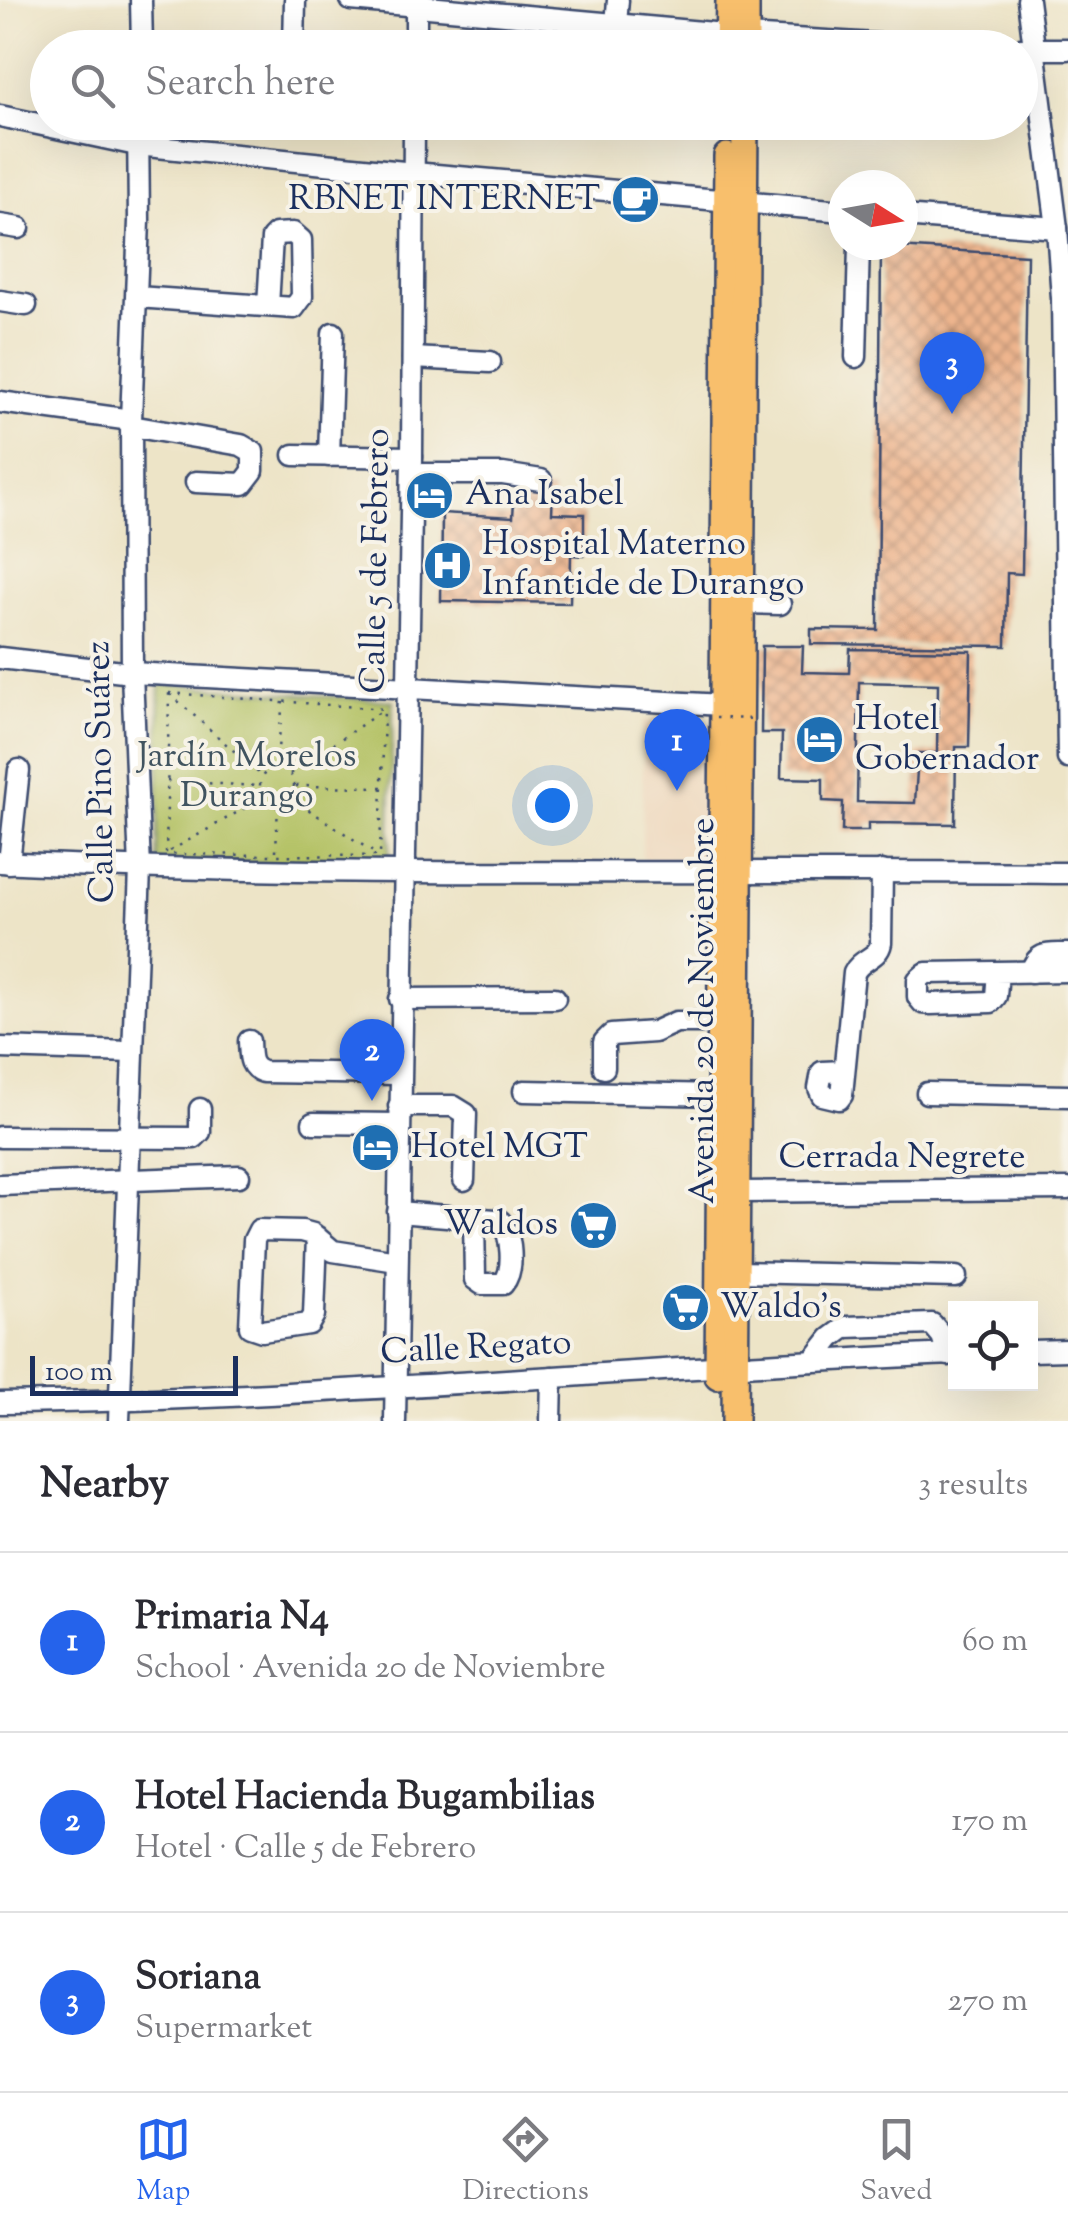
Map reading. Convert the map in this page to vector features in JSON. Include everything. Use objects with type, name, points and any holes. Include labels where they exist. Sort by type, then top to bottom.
[{"type":"main road","points":[[729,0],[735,30]]},
{"type":"main road","points":[[739,30],[746,0]]},
{"type":"main road","name":"Avenida 20 de Noviembre","points":[[730,140],[736,200],[742,603],[731,872],[720,1022],[720,1095],[727,1366],[735,1421]]},
{"type":"main road","name":"Avenida 20 de Noviembre","points":[[718,1421],[737,1272],[731,872],[720,711],[736,200],[743,140]]},
{"type":"street","points":[[141,0],[142,30]]},
{"type":"street","points":[[294,0],[294,30]]},
{"type":"street","points":[[351,0],[618,24],[633,30]]},
{"type":"street","points":[[618,0],[618,30]]},
{"type":"street","points":[[1027,30],[1028,0]]},
{"type":"street","points":[[416,3],[416,30]]},
{"type":"street","points":[[1038,49],[1068,49]]},
{"type":"street","points":[[1038,115],[1065,298],[1068,758]]},
{"type":"street","points":[[0,116],[30,122]]},
{"type":"street","points":[[113,140],[414,174],[828,209]]},
{"type":"street","name":"Calle Pino Suárez","points":[[119,1411],[140,869],[132,673],[137,140]]},
{"type":"street","name":"Calle 5 de Febrero","points":[[395,1421],[414,140]]},
{"type":"street","points":[[918,217],[1057,228]]},
{"type":"street","points":[[856,357],[859,260]]},
{"type":"street","points":[[137,297],[268,306]]},
{"type":"street","points":[[0,301],[26,306]]},
{"type":"street","points":[[330,456],[334,333]]},
{"type":"street","points":[[412,358],[490,362]]},
{"type":"street","points":[[0,402],[132,423],[240,445],[254,452],[252,470],[243,484],[196,482]]},
{"type":"street","points":[[294,455],[542,480]]},
{"type":"street","points":[[742,603],[780,604]]},
{"type":"street","points":[[0,658],[132,673],[720,711]]},
{"type":"street","points":[[19,770],[4,862],[402,874],[1068,873]]},
{"type":"street","points":[[844,1071],[854,972],[860,962],[876,954],[881,943],[882,871]]},
{"type":"street","points":[[1031,972],[1034,960],[1042,954],[1068,954]]},
{"type":"street","points":[[998,972],[1068,970]]},
{"type":"street","points":[[400,999],[556,998]]},
{"type":"street","points":[[604,1068],[604,1042],[611,1035],[654,1032],[676,1022],[720,1022]]},
{"type":"street","points":[[249,1041],[253,1066],[263,1072],[399,1074]]},
{"type":"street","points":[[0,1048],[132,1052]]},
{"type":"street","points":[[524,1091],[720,1095]]},
{"type":"street","points":[[927,1094],[1068,1096]]},
{"type":"street","points":[[313,1123],[453,1106],[466,1114],[464,1180]]},
{"type":"street","points":[[0,1137],[197,1137],[200,1109]]},
{"type":"street","points":[[0,1185],[240,1176]]},
{"type":"street","name":"Cerrada Negrete","points":[[737,1192],[1068,1189]]},
{"type":"street","points":[[398,1212],[474,1218]]},
{"type":"street","points":[[317,1237],[314,1315],[309,1324],[262,1331],[250,1326],[259,1230],[302,1231],[317,1237],[333,1251],[397,1261]]},
{"type":"street","points":[[737,1272],[956,1277]]},
{"type":"street","points":[[813,1361],[838,1332],[855,1325],[932,1324],[948,1347]]},
{"type":"street","points":[[1038,1352],[1068,1350]]},
{"type":"street","name":"Calle Regato","points":[[0,1403],[119,1411],[396,1386],[948,1354]]},
{"type":"street","points":[[551,1421],[552,1377]]},
{"type":"path","points":[[169,693],[384,709]]},
{"type":"path","points":[[169,693],[262,776]]},
{"type":"path","points":[[166,854],[169,693]]},
{"type":"path","points":[[276,768],[283,701]]},
{"type":"path","points":[[290,774],[384,709]]},
{"type":"path","points":[[380,856],[384,709]]},
{"type":"path","points":[[720,711],[756,719]]},
{"type":"path","points":[[276,768],[262,776],[260,786],[264,796],[278,803]]},
{"type":"path","points":[[276,768],[290,774],[294,786],[290,797],[278,803]]},
{"type":"path","points":[[168,781],[260,786]]},
{"type":"path","points":[[294,786],[382,787]]},
{"type":"path","points":[[166,854],[264,796]]},
{"type":"path","points":[[290,797],[380,856]]},
{"type":"path","points":[[276,855],[278,803]]},
{"type":"path","points":[[166,854],[380,856]]},
{"type":"shaded area","points":[[643,721],[712,724],[709,858],[642,859]]},
{"type":"green space","name":"Jardín Morelos Durango","points":[[160,684],[393,701],[389,866],[157,862]]},
{"type":"building","points":[[918,248],[1027,255],[1022,574],[1007,573],[1006,646],[811,644],[811,629],[878,630],[881,260],[918,260]]},
{"type":"building","points":[[529,488],[553,491],[552,513],[584,514],[584,556],[571,555],[570,603],[441,601],[442,513],[513,517],[514,500],[527,503]]},
{"type":"building","name":"Hotel Gobernador","points":[[762,646],[803,646],[802,672],[849,673],[850,649],[971,651],[969,747],[956,747],[955,824],[868,823],[868,831],[842,831],[843,802],[823,801],[823,779],[781,778],[782,733],[761,733]],"holes":[[[859,682],[938,684],[937,753],[918,753],[915,803],[857,802]]]},
{"type":"place","name":"RBNET INTERNET","points":[[635,200]]},
{"type":"place","name":"Soriana","points":[[952,414]]},
{"type":"place","name":"Ana Isabel","points":[[430,495]]},
{"type":"place","name":"Hospital Materno Infantide de Durango","points":[[447,565]]},
{"type":"place","name":"Hotel Gobernador","points":[[820,740]]},
{"type":"place","name":"Primaria N4","points":[[677,791]]},
{"type":"place","name":"Hotel Hacienda Bugambilias","points":[[372,1101]]},
{"type":"place","name":"Hotel MGT","points":[[376,1148]]},
{"type":"place","name":"Waldos","points":[[593,1225]]},
{"type":"place","name":"Waldo's","points":[[685,1308]]}]
